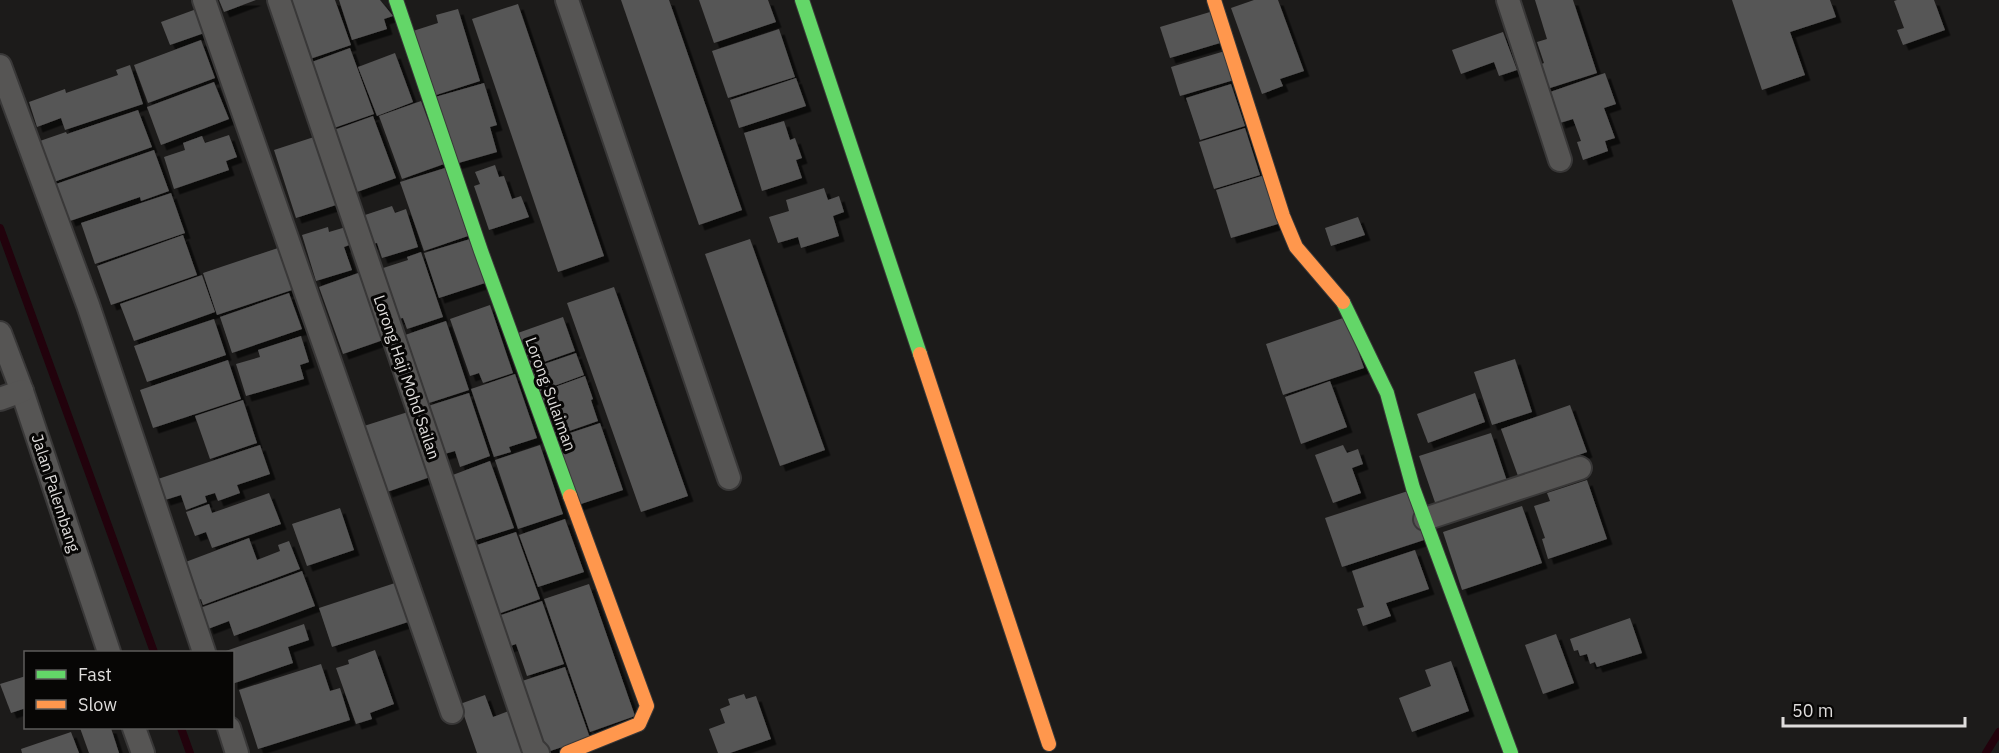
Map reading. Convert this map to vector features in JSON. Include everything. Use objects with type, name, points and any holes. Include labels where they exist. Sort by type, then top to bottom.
[{"type":"street","points":[[204,0],[452,712]]},
{"type":"street","name":"Lorong Haji Mohd Sailan","points":[[279,0],[533,748],[538,753]]},
{"type":"street","name":"Lorong Sulaiman","points":[[396,0],[485,262],[646,706],[639,724],[567,753]]},
{"type":"street","points":[[567,0],[729,478]]},
{"type":"street","points":[[802,0],[1049,744]]},
{"type":"street","points":[[1214,0],[1283,216],[1296,248],[1347,306],[1387,393],[1413,488],[1511,753]]},
{"type":"street","points":[[1508,0],[1560,160]]},
{"type":"street","points":[[0,66],[88,305],[204,651]]},
{"type":"street","name":"Jalan Palembang","points":[[0,333],[22,391],[109,651]]},
{"type":"street","points":[[0,399],[22,391]]},
{"type":"street","points":[[1425,519],[1580,468]]},
{"type":"street","points":[[134,729],[142,753]]},
{"type":"street","points":[[229,729],[237,753]]},
{"type":"building","points":[[219,0],[256,0],[224,12]]},
{"type":"building","points":[[286,0],[335,0],[351,45],[307,60]]},
{"type":"building","points":[[339,0],[380,0],[393,16],[384,19],[387,29],[352,40]]},
{"type":"building","points":[[621,0],[669,0],[742,210],[699,225]]},
{"type":"building","points":[[699,0],[768,0],[776,22],[714,43]]},
{"type":"building","points":[[1254,0],[1278,0],[1304,71],[1280,79],[1283,86],[1262,94],[1231,8]]},
{"type":"building","points":[[1535,0],[1573,0],[1597,73],[1547,89],[1539,65],[1544,63],[1537,42],[1547,39]]},
{"type":"building","points":[[1732,0],[1830,0],[1836,17],[1790,32],[1805,75],[1762,90]]},
{"type":"building","points":[[1934,0],[1945,30],[1903,45],[1897,30],[1904,28],[1894,1]]},
{"type":"building","points":[[518,4],[604,256],[558,272],[472,19]]},
{"type":"building","points":[[202,7],[210,31],[170,45],[161,22]]},
{"type":"building","points":[[458,9],[480,81],[433,96],[413,31],[438,23],[436,15]]},
{"type":"building","points":[[1210,12],[1220,43],[1170,58],[1160,27]]},
{"type":"building","points":[[779,29],[795,77],[728,98],[712,51]]},
{"type":"building","points":[[1503,32],[1517,70],[1499,76],[1494,62],[1461,74],[1452,50]]},
{"type":"building","points":[[201,40],[215,78],[148,103],[134,65]]},
{"type":"building","points":[[350,48],[374,114],[334,128],[309,63]]},
{"type":"building","points":[[1225,51],[1234,80],[1180,96],[1171,67]]},
{"type":"building","points":[[395,53],[413,102],[377,116],[358,67]]},
{"type":"building","points":[[130,65],[143,104],[65,130],[61,118],[37,127],[29,102],[65,89],[66,93],[118,75],[116,70]]},
{"type":"building","points":[[1605,73],[1616,104],[1604,108],[1615,138],[1605,141],[1608,151],[1583,160],[1577,142],[1581,141],[1573,119],[1560,123],[1550,92]]},
{"type":"building","points":[[796,78],[806,106],[739,128],[730,100]]},
{"type":"building","points":[[214,82],[229,119],[161,145],[147,107]]},
{"type":"building","points":[[484,83],[497,125],[490,127],[497,152],[455,164],[435,97]]},
{"type":"building","points":[[1231,84],[1245,126],[1200,140],[1186,98]]},
{"type":"building","points":[[421,101],[444,164],[402,179],[379,116]]},
{"type":"building","points":[[138,110],[152,147],[51,183],[37,142]]},
{"type":"building","points":[[373,116],[396,178],[357,192],[334,130]]},
{"type":"building","points":[[784,121],[790,140],[795,138],[802,158],[796,160],[802,178],[762,191],[744,133]]},
{"type":"building","points":[[1245,128],[1260,175],[1214,189],[1199,142]]},
{"type":"building","points":[[229,135],[237,157],[226,161],[229,170],[174,189],[164,157],[185,150],[183,143],[202,136],[205,143]]},
{"type":"building","points":[[314,137],[338,194],[333,195],[336,205],[296,218],[274,150]]},
{"type":"building","points":[[154,150],[169,191],[141,201],[140,197],[70,221],[56,184]]},
{"type":"building","points":[[495,165],[499,177],[504,176],[512,199],[521,196],[529,217],[489,230],[474,186],[480,184],[475,172]]},
{"type":"building","points":[[445,168],[468,236],[424,251],[400,182]]},
{"type":"building","points":[[1265,175],[1281,223],[1231,238],[1216,190]]},
{"type":"building","points":[[824,188],[828,200],[839,196],[844,212],[833,216],[839,236],[801,248],[798,237],[778,243],[769,217],[789,211],[786,200]]},
{"type":"building","points":[[171,193],[185,233],[95,264],[81,223]]},
{"type":"building","points":[[392,206],[395,213],[406,209],[418,247],[382,258],[377,243],[371,244],[362,216]]},
{"type":"building","points":[[1358,217],[1365,235],[1331,246],[1325,228]]},
{"type":"building","points":[[328,227],[329,232],[346,227],[352,244],[344,247],[352,270],[316,281],[302,235]]},
{"type":"building","points":[[183,235],[197,275],[111,305],[97,266]]},
{"type":"building","points":[[470,239],[485,283],[439,298],[424,253]]},
{"type":"building","points":[[750,239],[825,450],[780,466],[705,254]]},
{"type":"building","points":[[281,247],[295,289],[217,315],[203,273]]},
{"type":"building","points":[[421,252],[443,317],[407,329],[403,318],[398,319],[380,269],[408,260],[407,257]]},
{"type":"building","points":[[361,272],[386,339],[343,354],[319,287]]},
{"type":"building","points":[[202,275],[215,312],[134,341],[120,304]]},
{"type":"building","points":[[614,287],[688,496],[641,512],[567,303]]},
{"type":"building","points":[[289,293],[302,329],[232,353],[220,317]]},
{"type":"building","points":[[490,305],[513,373],[483,383],[479,373],[470,376],[450,319]]},
{"type":"building","points":[[563,317],[575,351],[527,368],[515,334]]},
{"type":"building","points":[[1346,317],[1364,368],[1283,395],[1266,344]]},
{"type":"building","points":[[214,319],[226,355],[147,382],[134,346]]},
{"type":"building","points":[[446,321],[469,390],[429,403],[405,335]]},
{"type":"building","points":[[301,336],[309,362],[300,365],[304,379],[246,396],[236,364],[260,357],[258,350]]},
{"type":"building","points":[[576,353],[584,375],[535,393],[527,370]]},
{"type":"building","points":[[1515,359],[1532,412],[1492,425],[1474,372]]},
{"type":"building","points":[[228,360],[241,399],[153,428],[140,390]]},
{"type":"building","points":[[515,374],[537,438],[509,447],[511,452],[494,457],[471,389]]},
{"type":"building","points":[[585,376],[598,421],[552,437],[536,394]]},
{"type":"building","points":[[1330,381],[1347,427],[1301,444],[1285,397]]},
{"type":"building","points":[[469,393],[490,456],[460,467],[455,451],[441,455],[425,407]]},
{"type":"building","points":[[1475,393],[1485,422],[1428,443],[1417,414]]},
{"type":"building","points":[[243,400],[257,443],[210,459],[195,416]]},
{"type":"building","points":[[1570,405],[1587,452],[1565,460],[1569,470],[1541,480],[1537,470],[1518,476],[1501,429]]},
{"type":"building","points":[[411,411],[433,476],[387,492],[364,426]]},
{"type":"building","points":[[600,423],[623,490],[575,506],[552,439]]},
{"type":"building","points":[[1491,433],[1509,487],[1438,511],[1419,456]]},
{"type":"building","points":[[260,445],[270,474],[237,485],[240,493],[218,501],[215,493],[205,496],[207,502],[186,510],[181,495],[165,500],[158,479]]},
{"type":"building","points":[[540,445],[563,514],[518,529],[495,460]]},
{"type":"building","points":[[1343,445],[1347,453],[1358,449],[1363,464],[1352,468],[1361,493],[1333,503],[1315,455]]},
{"type":"building","points":[[490,461],[514,528],[473,541],[450,476]]},
{"type":"building","points":[[1587,480],[1607,539],[1548,559],[1542,539],[1545,538],[1534,506],[1550,501],[1547,493]]},
{"type":"building","points":[[1408,491],[1424,540],[1342,567],[1325,518]]},
{"type":"building","points":[[269,493],[281,524],[212,548],[206,532],[195,536],[186,512],[209,504],[212,513]]},
{"type":"building","points":[[1522,506],[1542,563],[1462,590],[1443,532]]},
{"type":"building","points":[[340,508],[354,550],[307,566],[292,524]]},
{"type":"building","points":[[565,519],[584,572],[538,587],[519,535]]},
{"type":"building","points":[[516,532],[540,599],[498,614],[474,546]]},
{"type":"building","points":[[249,538],[257,560],[280,551],[278,545],[289,541],[300,569],[203,605],[201,599],[197,601],[183,563]]},
{"type":"building","points":[[1415,550],[1429,589],[1386,603],[1391,616],[1363,626],[1357,609],[1364,607],[1352,571]]},
{"type":"building","points":[[302,571],[315,606],[234,636],[229,621],[208,629],[200,608]]},
{"type":"building","points":[[395,583],[408,622],[332,647],[319,608]]},
{"type":"building","points":[[589,584],[635,716],[590,732],[544,599]]},
{"type":"building","points":[[542,601],[564,664],[527,676],[516,644],[508,647],[498,616]]},
{"type":"building","points":[[1630,618],[1642,653],[1597,667],[1595,662],[1590,664],[1587,654],[1580,656],[1578,650],[1574,651],[1570,639]]},
{"type":"building","points":[[304,624],[309,640],[288,647],[293,663],[234,683],[234,651],[226,651]]},
{"type":"building","points":[[1556,634],[1574,683],[1543,694],[1525,645]]},
{"type":"building","points":[[375,650],[394,704],[370,713],[372,719],[356,724],[336,668],[349,664],[348,660]]},
{"type":"building","points":[[1451,661],[1469,711],[1412,732],[1399,698],[1431,686],[1425,670]]},
{"type":"building","points":[[321,664],[330,691],[340,688],[350,720],[258,749],[239,690]]},
{"type":"building","points":[[565,667],[590,738],[544,753],[519,682]]},
{"type":"building","points":[[24,677],[24,709],[11,713],[0,684]]},
{"type":"building","points":[[744,694],[746,699],[756,696],[771,739],[730,753],[718,753],[709,729],[725,723],[720,709],[730,705],[728,699]]},
{"type":"building","points":[[485,695],[493,717],[511,710],[527,753],[477,753],[460,704]]},
{"type":"building","points":[[80,729],[111,729],[119,753],[89,753]]},
{"type":"building","points":[[71,732],[79,753],[22,753],[21,749]]},
{"type":"waterway","points":[[0,228],[154,651]]},
{"type":"waterway","points":[[181,729],[190,753]]},
{"type":"waterway","points":[[1986,753],[1999,732]]},
{"type":"traffic: fast","points":[[396,0],[481,251],[570,496]]},
{"type":"traffic: fast","points":[[802,0],[920,354]]},
{"type":"traffic: fast","points":[[1343,302],[1387,393],[1413,488],[1511,753]]},
{"type":"traffic: slow","points":[[1214,0],[1283,216],[1296,247],[1343,302]]},
{"type":"traffic: slow","points":[[920,354],[1049,744]]},
{"type":"traffic: slow","points":[[567,753],[639,724],[647,706],[570,496]]}]
